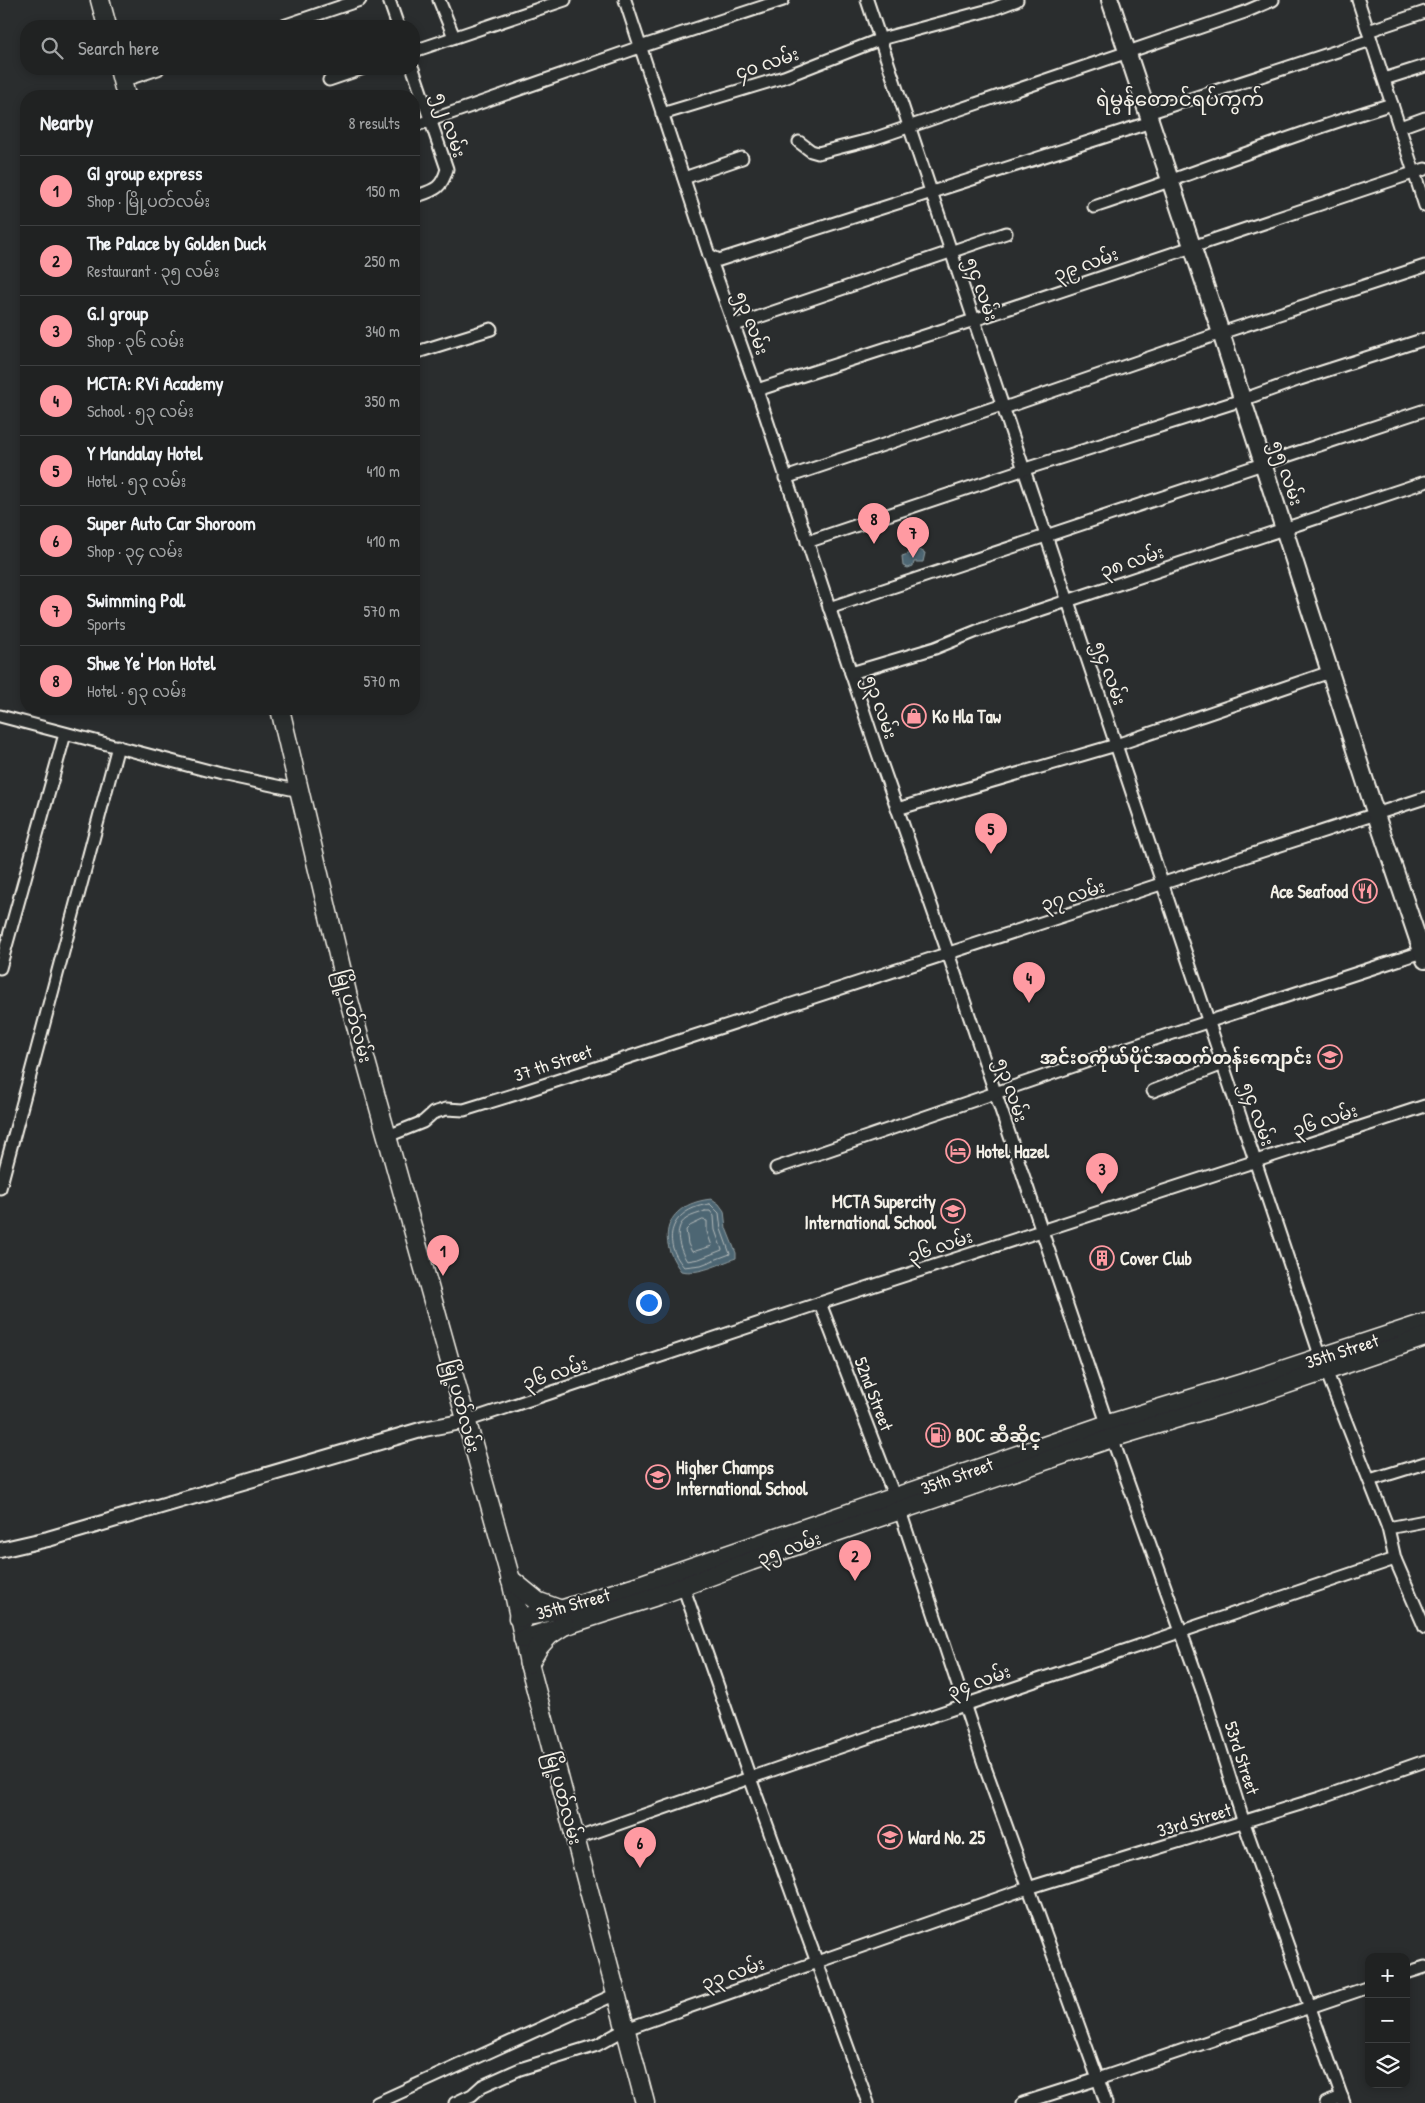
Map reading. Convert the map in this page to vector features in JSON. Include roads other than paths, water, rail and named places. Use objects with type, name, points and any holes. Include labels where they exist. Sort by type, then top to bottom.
[{"type":"highway","points":[[511,1580],[538,1602],[562,1618],[539,1646],[529,1663]]},
{"type":"main road","points":[[100,0],[105,20]]},
{"type":"main road","name":"၅၅ လမ်း","points":[[1110,0],[1285,529],[1376,815],[1424,954]]},
{"type":"main road","name":"မြို့ပတ်လမ်း","points":[[281,715],[348,997],[511,1580],[529,1663],[645,2103]]},
{"type":"main road","name":"35th Street","points":[[1324,1365],[1425,1323]]},
{"type":"main road","name":"35th Street","points":[[1110,1431],[1324,1365],[1425,1337]]},
{"type":"main road","name":"၃၅ လမ်း","points":[[642,1592],[683,1586],[897,1504],[1110,1431]]},
{"type":"main road","name":"35th Street","points":[[518,1618],[562,1618],[897,1504]]},
{"type":"main road","points":[[523,1638],[562,1618]]},
{"type":"street","points":[[301,20],[360,0]]},
{"type":"street","points":[[389,0],[396,20]]},
{"type":"street","points":[[439,0],[454,38]]},
{"type":"street","points":[[420,49],[566,0]]},
{"type":"street","name":"၅၃ လမ်း","points":[[625,0],[851,674],[1110,1431]]},
{"type":"street","points":[[420,124],[640,47],[783,0]]},
{"type":"street","name":"၅၄ လမ်း","points":[[867,0],[1324,1365],[1388,1528],[1395,1559],[1425,1628]]},
{"type":"street","name":"၄၀ လမ်း","points":[[662,114],[784,78],[881,40],[993,9],[1017,0]]},
{"type":"street","points":[[799,142],[818,153],[909,127],[1245,12],[1273,0]]},
{"type":"street","points":[[1358,0],[1400,127],[1420,171],[1425,206]]},
{"type":"street","points":[[709,255],[718,260],[931,192],[1150,118],[1370,36],[1425,12]]},
{"type":"street","points":[[1384,79],[1425,66]]},
{"type":"street","points":[[123,82],[142,75]]},
{"type":"street","points":[[329,80],[344,75]]},
{"type":"street","name":"၅၂ လမ်း","points":[[415,75],[420,90]]},
{"type":"street","name":"၅၂ လမ်း","points":[[420,90],[447,169],[443,183],[435,190],[420,195]]},
{"type":"street","points":[[1094,206],[1170,182],[1329,123],[1392,104]]},
{"type":"street","points":[[1400,127],[1425,118]]},
{"type":"street","points":[[684,178],[742,158]]},
{"type":"street","name":"၃၉ လမ်း","points":[[757,390],[974,320],[1420,171]]},
{"type":"street","points":[[734,325],[1006,234]]},
{"type":"street","points":[[786,478],[1425,266]]},
{"type":"street","points":[[420,351],[491,329]]},
{"type":"street","points":[[807,542],[1025,469],[1242,400],[1300,379],[1425,340]]},
{"type":"street","points":[[829,608],[1425,410]]},
{"type":"street","name":"၃၈ လမ်း","points":[[851,674],[935,648],[977,631],[1425,482]]},
{"type":"street","points":[[897,809],[1116,745],[1330,672]]},
{"type":"street","points":[[0,716],[221,774],[300,791]]},
{"type":"street","points":[[0,968],[65,734]]},
{"type":"street","points":[[0,1188],[118,746]]},
{"type":"street","name":"၃၇ လမ်း","points":[[730,1023],[1163,885],[1425,798]]},
{"type":"street","points":[[776,1168],[1209,1021],[1424,954]]},
{"type":"street","name":"37 th Street","points":[[388,1136],[422,1122],[432,1113],[446,1109],[464,1110],[730,1023]]},
{"type":"street","points":[[1153,1091],[1223,1064]]},
{"type":"street","name":"၃၆ လမ်း","points":[[466,1421],[820,1303],[1425,1106]]},
{"type":"street","name":"52nd Street","points":[[820,1303],[897,1504],[1028,1888],[1106,2103]]},
{"type":"street","points":[[0,1550],[58,1536],[424,1429],[466,1421]]},
{"type":"street","name":"53rd Street","points":[[1110,1431],[1204,1696],[1244,1823],[1343,2100]]},
{"type":"street","points":[[1370,1480],[1425,1463]]},
{"type":"street","points":[[1388,1528],[1425,1521]]},
{"type":"street","name":"၃၄ လမ်း","points":[[575,1839],[964,1704],[1395,1559]]},
{"type":"street","points":[[683,1586],[750,1778],[868,2103]]},
{"type":"street","name":"33rd Street","points":[[1028,1888],[1244,1823],[1361,1785],[1425,1761]]},
{"type":"street","name":"၃၃ လမ်း","points":[[455,2103],[472,2095],[482,2086],[520,2069],[596,2045],[626,2029],[1028,1888]]},
{"type":"street","points":[[1410,1973],[1425,1967]]},
{"type":"street","points":[[1023,2103],[1365,1988]]},
{"type":"street","points":[[377,2103],[616,1994]]},
{"type":"street","points":[[1326,2103],[1343,2100]]},
{"type":"water","points":[[920,550],[925,553],[923,562],[914,562],[913,566],[908,568],[903,566],[902,556]]},
{"type":"water","points":[[712,1199],[724,1211],[726,1228],[736,1253],[736,1258],[695,1272],[681,1271],[668,1246],[667,1234],[670,1223],[676,1214],[685,1207]]},
{"type":"place","name":"Shwe Ye' Mon Hotel","points":[[874,544]]},
{"type":"place","name":"Swimming Poll","points":[[913,558]]},
{"type":"place","name":"Ko Hla Taw","points":[[914,716]]},
{"type":"place","name":"Y Mandalay Hotel","points":[[991,854]]},
{"type":"place","name":"Ace Seafood","points":[[1365,891]]},
{"type":"place","name":"MCTA: RVi Academy","points":[[1029,1003]]},
{"type":"place","name":"အင်းဝကိုယ်ပိုင်အထက်တန်းကျောင်း","points":[[1330,1057]]},
{"type":"place","name":"Hotel Hazel","points":[[958,1151]]},
{"type":"place","name":"G.I group","points":[[1102,1194]]},
{"type":"place","name":"MCTA Supercity International School","points":[[953,1211]]},
{"type":"place","name":"Cover Club","points":[[1102,1258]]},
{"type":"place","name":"GI group express","points":[[443,1276]]},
{"type":"place","name":"BOC ဆီဆိုင္","points":[[938,1435]]},
{"type":"place","name":"Higher Champs International School","points":[[658,1477]]},
{"type":"place","name":"The Palace by Golden Duck","points":[[855,1581]]},
{"type":"place","name":"Ward No. 25","points":[[890,1837]]},
{"type":"place","name":"Super Auto Car Shoroom","points":[[640,1868]]},
{"type":"district","name":"ရဲမွန်တောင်ရပ်ကွက်","points":[[1180,98]]}]
